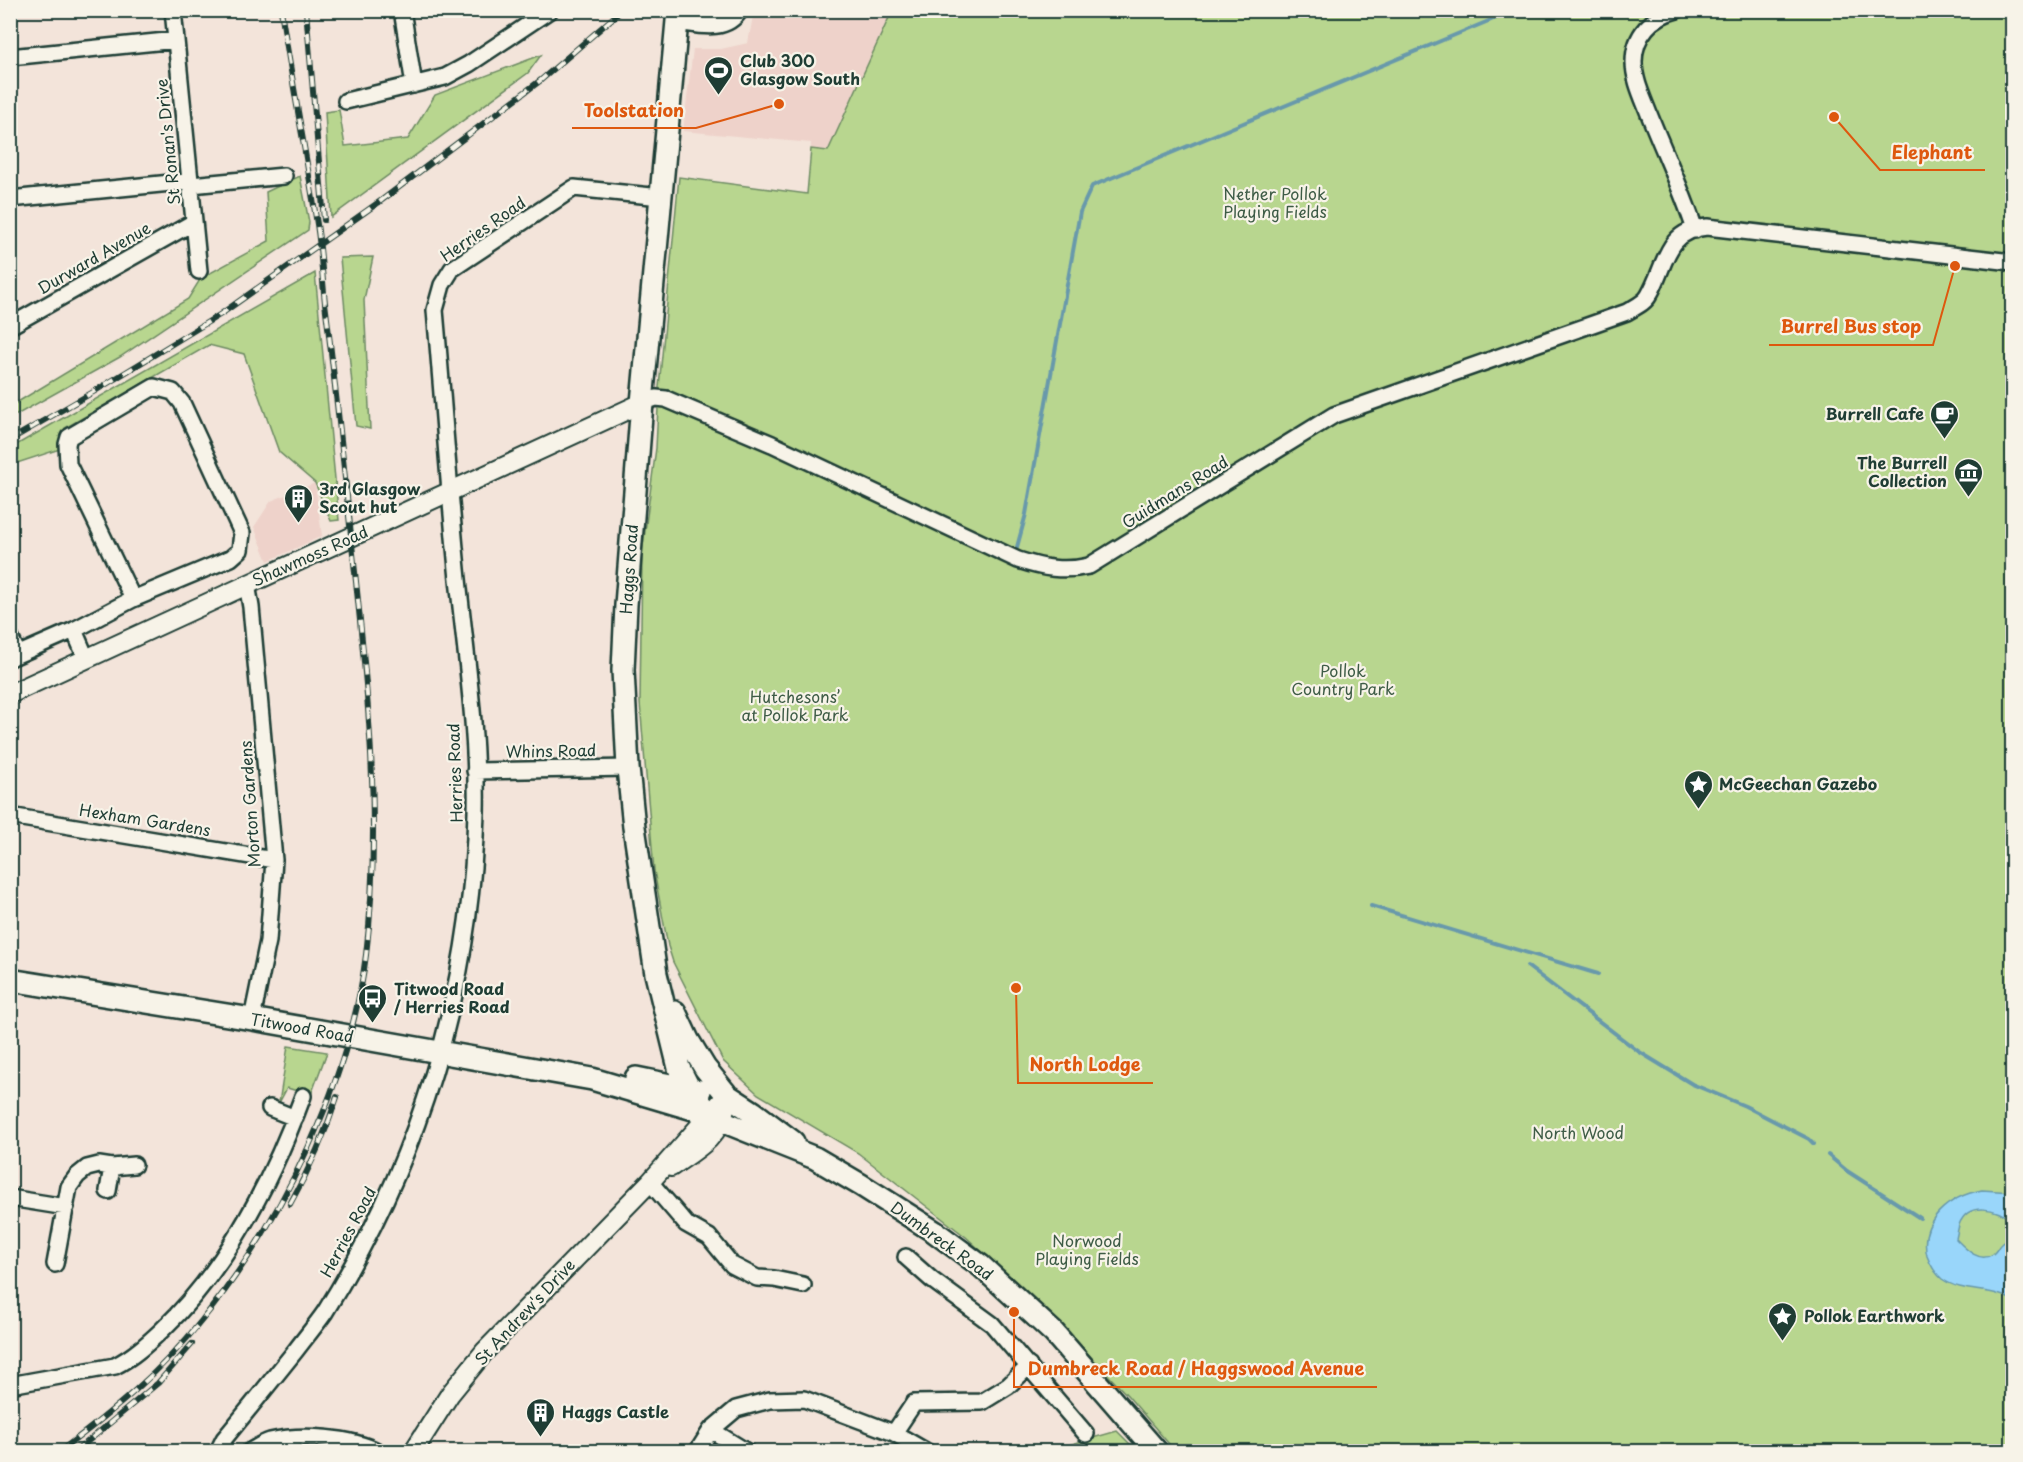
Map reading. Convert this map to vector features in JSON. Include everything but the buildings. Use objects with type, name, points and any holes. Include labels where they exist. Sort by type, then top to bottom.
[{"type":"main road","name":"Haggs Road","points":[[678,16],[642,403],[623,670],[628,768],[640,875],[656,974],[679,1068],[690,1090],[716,1118]]},
{"type":"main road","points":[[656,974],[688,1040],[705,1068],[727,1095],[815,1158]]},
{"type":"main road","name":"Titwood Road","points":[[10,980],[592,1078],[716,1118]]},
{"type":"main road","name":"Titwood Road","points":[[592,1078],[627,1077],[727,1095]]},
{"type":"main road","name":"Dumbreck Road","points":[[716,1118],[815,1158],[926,1226],[981,1266],[1054,1333],[1156,1452]]},
{"type":"street","name":"St Ronan's Drive","points":[[174,10],[199,271]]},
{"type":"street","points":[[402,10],[414,85]]},
{"type":"street","points":[[346,101],[445,77],[469,64],[550,10]]},
{"type":"street","points":[[678,16],[704,25],[722,25],[733,20],[740,10]]},
{"type":"street","points":[[1677,10],[1657,17],[1648,25],[1636,44],[1634,62],[1639,89],[1695,230],[1707,227],[2013,262]]},
{"type":"street","points":[[10,57],[176,40]]},
{"type":"street","points":[[10,199],[284,176]]},
{"type":"street","name":"Herries Road","points":[[220,1452],[224,1439],[322,1315],[379,1216],[404,1161],[423,1109],[440,1052],[458,975],[467,924],[474,842],[475,771],[435,310],[442,285],[452,269],[574,188],[661,198]]},
{"type":"street","name":"Durward Avenue","points":[[10,326],[194,222]]},
{"type":"street","name":"Guidmans Road","points":[[642,403],[656,398],[666,399],[772,444],[1018,560],[1052,569],[1073,570],[1089,566],[1334,415],[1627,312],[1649,296],[1671,246],[1678,237],[1695,230]]},
{"type":"street","points":[[10,637],[14,656],[74,630],[133,599],[231,558],[240,550],[242,533],[182,403],[173,392],[154,387],[69,437],[67,444],[68,464],[133,599]]},
{"type":"street","name":"Shawmoss Road","points":[[10,694],[642,403]]},
{"type":"street","name":"Morton Gardens","points":[[247,584],[274,860],[268,941],[252,1019]]},
{"type":"street","points":[[74,630],[86,658]]},
{"type":"street","name":"Whins Road","points":[[475,771],[628,768]]},
{"type":"street","name":"Hexham Gardens","points":[[10,816],[274,860]]},
{"type":"street","name":"St Andrew's Drive","points":[[412,1452],[450,1394],[485,1351],[650,1182],[699,1149],[727,1095]]},
{"type":"street","points":[[10,1385],[115,1366],[128,1360],[148,1343],[189,1301],[243,1224],[270,1175],[303,1096]]},
{"type":"street","points":[[270,1108],[295,1119]]},
{"type":"street","points":[[55,1264],[69,1187],[77,1176],[87,1168],[99,1165],[112,1167],[134,1165]]},
{"type":"street","points":[[108,1191],[112,1167]]},
{"type":"street","points":[[650,1182],[686,1224],[709,1237],[732,1265],[757,1278],[803,1285]]},
{"type":"street","points":[[10,1198],[66,1207]]},
{"type":"street","points":[[906,1257],[932,1280],[992,1324],[1086,1434]]},
{"type":"street","points":[[894,1433],[914,1403],[982,1402],[1008,1386],[1029,1366]]},
{"type":"street","points":[[697,1452],[711,1430],[736,1408],[770,1400],[804,1399],[894,1433],[927,1452]]},
{"type":"street","points":[[711,1430],[747,1452]]},
{"type":"street","points":[[249,1452],[269,1441],[316,1437],[367,1445],[378,1452]]},
{"type":"shaded area","points":[[754,11],[892,11],[828,151],[811,149],[811,143],[683,131],[693,49],[721,49],[748,43]]},
{"type":"shaded area","points":[[315,483],[322,536],[268,561],[254,527],[271,501]]},
{"type":"green space","name":"Pollok Country Park","points":[[892,11],[2012,11],[2012,1451],[1175,1451],[1128,1396],[1052,1316],[966,1237],[858,1153],[758,1094],[723,1061],[673,962],[668,946],[654,871],[640,703],[642,554],[656,448],[659,387],[679,177],[807,194],[811,149],[828,151]]},
{"type":"green space","points":[[541,55],[528,73],[331,217],[325,112],[339,110],[345,146],[408,139],[435,95]]},
{"type":"green space","points":[[300,176],[309,222],[308,230],[120,357],[11,418],[11,406],[188,299],[201,278],[269,241],[266,192]]},
{"type":"green space","points":[[373,257],[364,300],[370,429],[356,426],[340,258]]},
{"type":"green space","points":[[315,273],[339,520],[331,521],[315,483],[279,452],[244,354],[209,345],[65,428],[60,449],[11,465],[11,448]]},
{"type":"green space","points":[[288,1046],[327,1052],[311,1095],[287,1088],[279,1103]]},
{"type":"green space","points":[[1117,1431],[1137,1451],[1044,1452]]},
{"type":"water","points":[[1982,1190],[2012,1192],[2012,1221],[1991,1210],[1969,1212],[1959,1225],[1956,1239],[1973,1254],[1988,1257],[2012,1234],[2012,1300],[1995,1293],[1950,1284],[1937,1274],[1927,1256],[1927,1231],[1932,1220],[1940,1211],[1959,1198]]},
{"type":"waterway","points":[[1017,547],[1026,514],[1080,212],[1092,186],[1515,10]]},
{"type":"waterway","points":[[1371,906],[1598,974]]},
{"type":"waterway","points":[[1527,966],[1638,1051],[1692,1084],[1745,1106],[1809,1139],[1814,1144]]},
{"type":"waterway","points":[[1828,1155],[1847,1171],[1920,1218]]},
{"type":"railway","points":[[59,1452],[117,1407],[187,1339],[231,1281],[259,1239],[285,1195],[328,1100],[358,1003],[366,955],[373,850],[373,797],[367,692],[319,239],[281,10]]},
{"type":"railway","points":[[306,10],[324,220]]},
{"type":"railway","points":[[10,440],[221,314],[382,200],[541,80],[622,10]]},
{"type":"railway","points":[[290,1204],[316,1152],[337,1097]]},
{"type":"railway","points":[[75,1452],[158,1383],[192,1344]]},
{"type":"place","name":"Club 300 Glasgow South","points":[[719,96]]},
{"type":"place","name":"Toolstation","points":[[779,104]]},
{"type":"place","name":"Elephant","points":[[1834,117]]},
{"type":"place","name":"Burrel Bus stop","points":[[1955,266]]},
{"type":"place","name":"Burrell Cafe","points":[[1945,440]]},
{"type":"place","name":"The Burrell Collection","points":[[1968,498]]},
{"type":"place","name":"3rd Glasgow Scout hut","points":[[298,524]]},
{"type":"place","name":"McGeechan Gazebo","points":[[1698,810]]},
{"type":"place","name":"North Lodge","points":[[1016,988]]},
{"type":"place","name":"Titwood Road / Herries Road","points":[[373,1024]]},
{"type":"place","name":"Dumbreck Road / Haggswood Avenue","points":[[1014,1312]]},
{"type":"place","name":"Pollok Earthwork","points":[[1783,1342]]},
{"type":"place","name":"Haggs Castle","points":[[541,1438]]},
{"type":"park label","name":"Nether Pollok Playing Fields","points":[[1275,203]]},
{"type":"park label","name":"Hutchesons’ at Pollok Park","points":[[795,706]]},
{"type":"park label","name":"North Wood","points":[[1578,1133]]},
{"type":"park label","name":"Norwood Playing Fields","points":[[1087,1250]]}]
